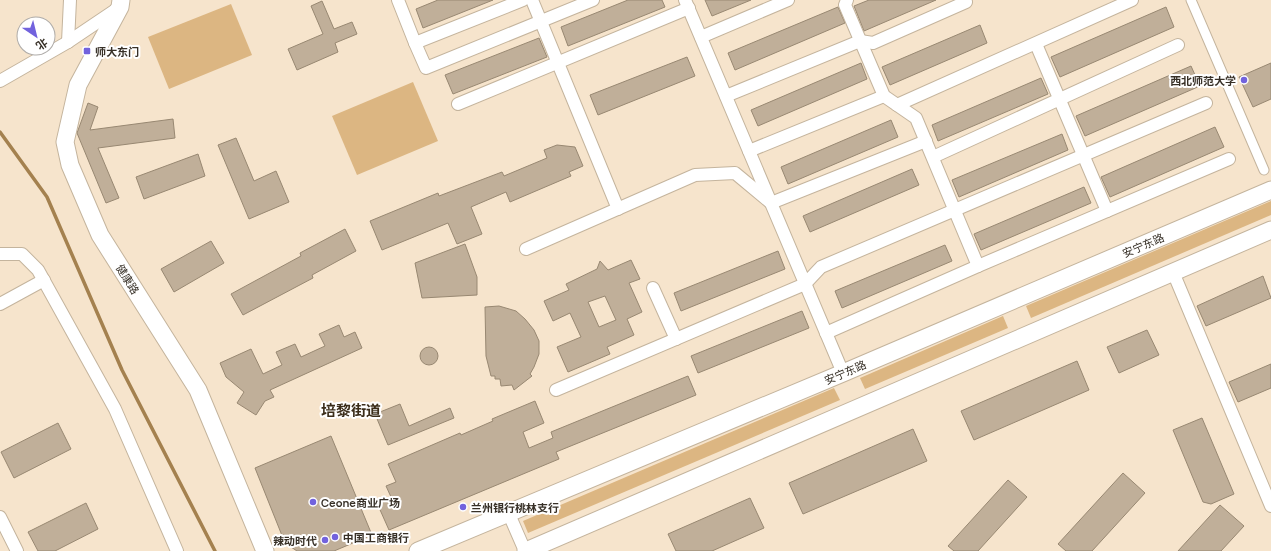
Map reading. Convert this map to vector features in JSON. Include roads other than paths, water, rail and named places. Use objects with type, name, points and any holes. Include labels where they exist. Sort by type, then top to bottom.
[{"type":"main road","name":"健康路","points":[[123,2],[78,85],[64,142],[70,165],[100,235],[198,390],[265,551]]},
{"type":"main road","name":"安宁东路","points":[[418,551],[508,512],[843,373],[1271,190]]},
{"type":"main road","points":[[525,551],[1271,230]]},
{"type":"street","points":[[68,42],[70,0]]},
{"type":"street","points":[[398,0],[426,68],[593,0]]},
{"type":"street","points":[[416,43],[523,0]]},
{"type":"street","points":[[532,0],[618,209]]},
{"type":"street","points":[[701,37],[788,0]]},
{"type":"street","points":[[847,0],[845,5],[884,96],[916,118],[978,266]]},
{"type":"street","points":[[898,105],[1132,0]]},
{"type":"street","points":[[1191,0],[1264,170]]},
{"type":"street","points":[[0,81],[68,42],[123,2]]},
{"type":"street","points":[[726,96],[860,41],[873,44],[966,2]]},
{"type":"street","points":[[458,104],[558,62],[687,4],[843,373]]},
{"type":"street","points":[[1036,44],[1107,211]]},
{"type":"street","points":[[933,157],[1178,45]]},
{"type":"street","points":[[749,151],[884,96]]},
{"type":"street","points":[[556,390],[805,284],[821,267],[1206,103]]},
{"type":"street","points":[[771,203],[926,141]]},
{"type":"street","points":[[826,333],[978,266],[1229,159]]},
{"type":"street","points":[[526,249],[695,175],[735,173],[771,203]]},
{"type":"street","points":[[0,254],[22,254],[38,270],[44,280],[115,409],[177,551]]},
{"type":"street","points":[[1174,272],[1271,506]]},
{"type":"street","points":[[0,304],[44,280]]},
{"type":"street","points":[[653,288],[676,338]]},
{"type":"street","points":[[508,512],[525,551]]},
{"type":"street","points":[[0,517],[17,551]]},
{"type":"waterway","points":[[0,132],[47,197],[122,370],[215,551]]},
{"type":"place","name":"师大东门","points":[[87,51]]},
{"type":"place","name":"西北师范大学","points":[[1244,80]]},
{"type":"place","name":"Ceone商业广场","points":[[313,502]]},
{"type":"place","name":"兰州银行桃林支行","points":[[463,507]]},
{"type":"place","name":"中国工商银行","points":[[335,537]]},
{"type":"place","name":"辣动时代","points":[[325,540]]},
{"type":"district","name":"培黎街道","points":[[351,410]]}]
